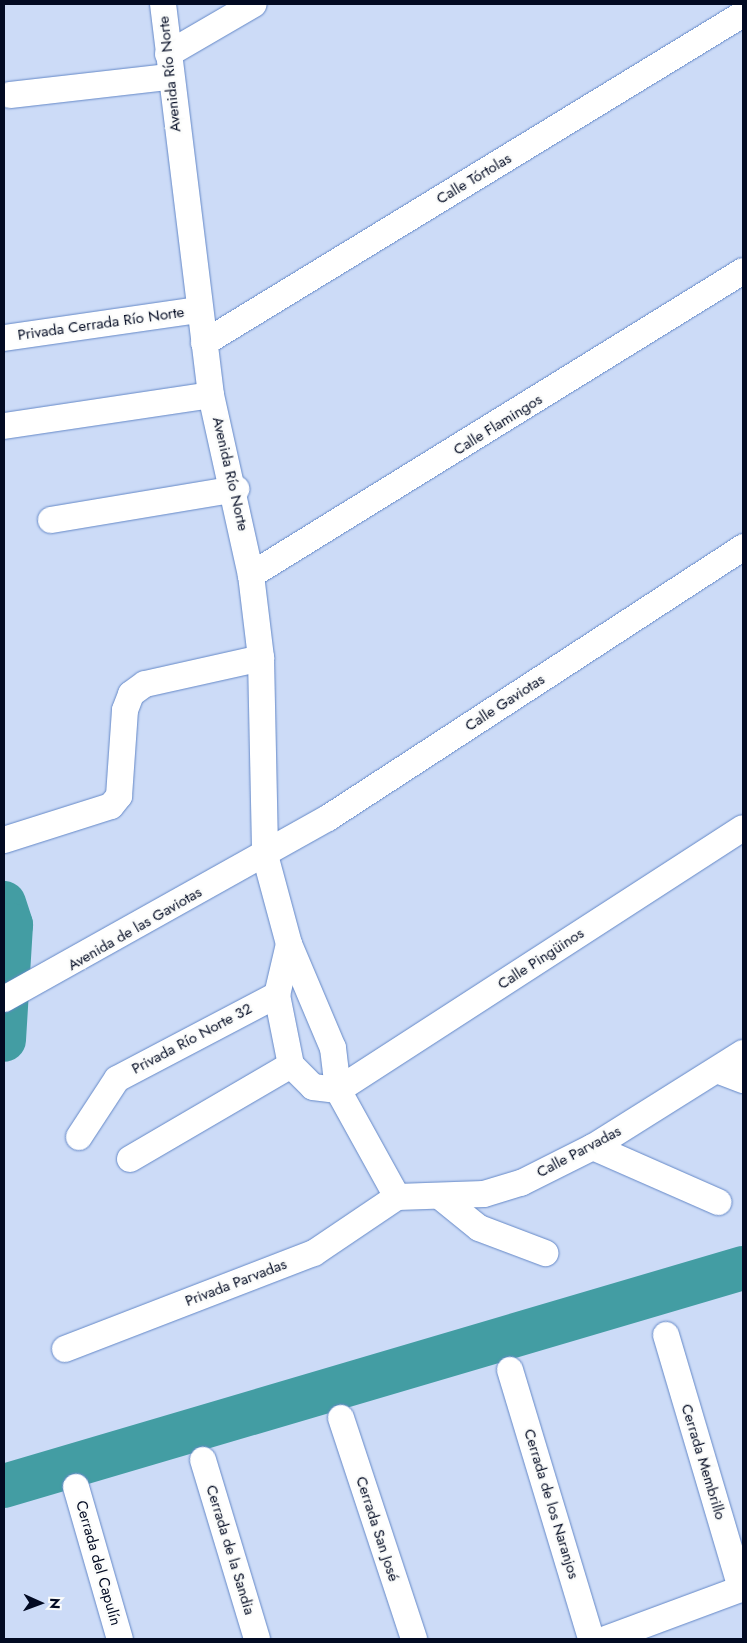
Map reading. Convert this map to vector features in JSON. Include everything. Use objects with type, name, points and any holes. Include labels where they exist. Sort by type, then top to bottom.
[{"type":"street","name":"Avenida Río Norte","points":[[164,4],[168,66],[211,395],[236,489],[252,575],[261,658],[265,854],[289,944],[333,1048],[338,1090],[397,1197]]},
{"type":"street","points":[[10,95],[168,66],[254,4]]},
{"type":"street","name":"Calle Tórtolas","points":[[204,343],[743,14]]},
{"type":"street","name":"Calle Flamingos","points":[[252,575],[743,271]]},
{"type":"street","name":"Privada Cerrada Río Norte","points":[[4,338],[199,310]]},
{"type":"street","points":[[4,426],[211,395]]},
{"type":"street","points":[[51,520],[236,489]]},
{"type":"street","name":"Calle Gaviotas","points":[[265,854],[328,818],[743,547]]},
{"type":"street","points":[[4,840],[111,806],[118,796],[125,710],[131,694],[145,684],[261,658]]},
{"type":"street","name":"Calle Pingüinos","points":[[338,1090],[743,828]]},
{"type":"street","name":"Avenida de las Gaviotas","points":[[4,999],[44,980],[265,854]]},
{"type":"street","name":"Avenida Río Norte","points":[[289,944],[277,995],[291,1066]]},
{"type":"street","name":"Privada Río Norte 32","points":[[79,1137],[117,1080],[277,995]]},
{"type":"street","name":"Calle Parvadas","points":[[397,1197],[443,1199],[484,1194],[521,1182],[593,1147],[743,1053]]},
{"type":"street","points":[[130,1159],[291,1066],[313,1087],[338,1090]]},
{"type":"street","points":[[717,1070],[743,1080]]},
{"type":"street","points":[[593,1147],[718,1202]]},
{"type":"street","name":"Privada Parvadas","points":[[65,1349],[314,1253],[397,1197]]},
{"type":"street","points":[[443,1199],[479,1228],[545,1253]]},
{"type":"street","name":"Cerrada Membrillo","points":[[666,1335],[742,1588]]},
{"type":"street","name":"Cerrada de los Naranjos","points":[[510,1370],[591,1639]]},
{"type":"street","name":"Cerrada San José","points":[[341,1418],[414,1639]]},
{"type":"street","name":"Cerrada de la Sandia","points":[[203,1460],[257,1639]]},
{"type":"street","name":"Cerrada del Capulín","points":[[76,1487],[120,1639]]},
{"type":"street","points":[[606,1639],[742,1588]]},
{"type":"waterway","points":[[4,903],[11,925],[4,1040]]},
{"type":"waterway","points":[[4,1486],[743,1268]]}]
